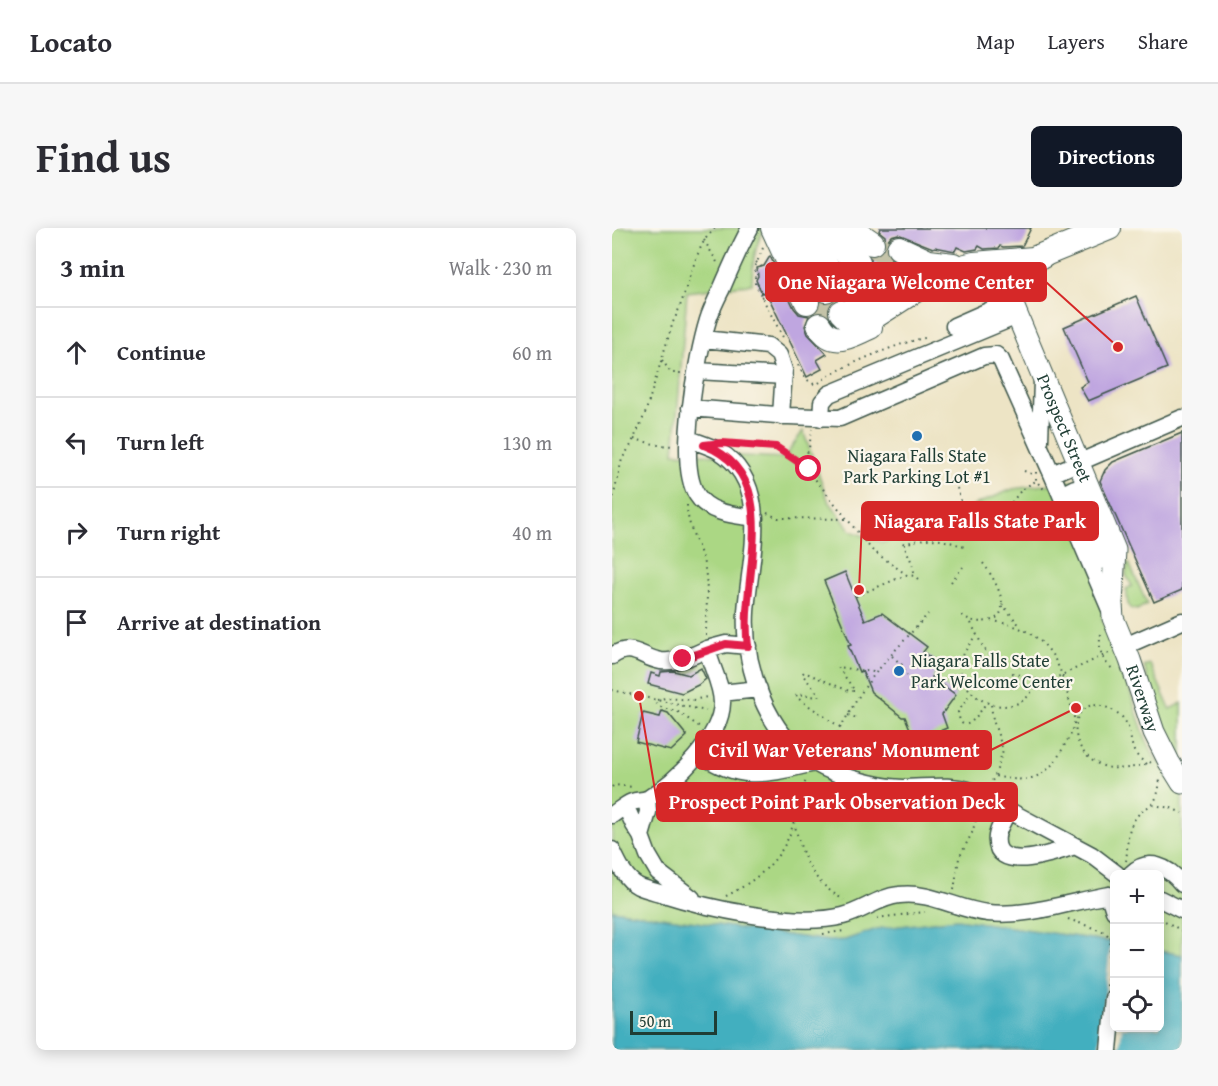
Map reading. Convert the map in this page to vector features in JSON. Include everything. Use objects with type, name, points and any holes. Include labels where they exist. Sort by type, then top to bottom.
[{"type":"highway","points":[[826,228],[848,267]]},
{"type":"highway","points":[[837,228],[848,267]]},
{"type":"highway","points":[[848,267],[850,228]]},
{"type":"highway","points":[[893,285],[883,320],[837,339],[826,336],[893,285],[1028,260],[1054,252],[1109,228]]},
{"type":"highway","points":[[791,231],[848,267]]},
{"type":"highway","points":[[791,231],[807,257],[848,267]]},
{"type":"main road","points":[[1014,309],[1010,290],[1015,278],[1027,267],[1054,252]]},
{"type":"main road","name":"Prospect Street","points":[[1014,309],[1115,550],[1109,624],[1117,649]]},
{"type":"main road","name":"Riverway","points":[[1117,649],[1154,732],[1182,783]]},
{"type":"street","points":[[750,228],[708,319],[690,408],[686,443],[689,479],[697,496],[708,507],[729,514],[758,512]]},
{"type":"street","points":[[954,326],[1014,309]]},
{"type":"street","points":[[817,417],[822,402],[829,394],[929,352],[1014,309]]},
{"type":"street","points":[[704,339],[768,346],[779,355],[784,370],[781,416]]},
{"type":"street","points":[[929,352],[940,376]]},
{"type":"street","points":[[690,408],[781,416],[843,417],[992,354],[1000,358],[1052,474],[1109,624]]},
{"type":"street","points":[[697,371],[784,376]]},
{"type":"street","points":[[1041,448],[1042,374]]},
{"type":"street","points":[[1052,474],[1182,418]]},
{"type":"street","points":[[686,443],[718,451],[734,465],[758,512],[746,612],[748,646],[759,689],[777,727],[795,747],[814,763],[838,774],[886,786],[964,788],[1102,862],[1122,870]]},
{"type":"street","points":[[1117,649],[1182,621]]},
{"type":"street","points":[[612,656],[619,651],[630,650],[655,659],[672,661],[694,656],[726,644],[748,646]]},
{"type":"street","points":[[612,830],[617,812],[630,802],[647,799],[681,771],[703,746],[720,714],[721,693],[707,650]]},
{"type":"street","points":[[721,693],[759,689]]},
{"type":"street","points":[[703,746],[716,765],[739,773],[777,771],[814,763]]},
{"type":"street","points":[[642,836],[648,812],[647,799]]},
{"type":"street","points":[[1008,810],[997,836],[999,848],[1007,857],[1018,860],[1035,858],[1075,846]]},
{"type":"street","points":[[617,812],[634,825],[642,836],[648,855],[658,872],[680,890],[704,904]]},
{"type":"street","points":[[612,850],[629,880],[638,886],[671,898],[767,916],[817,919],[843,916],[886,898],[914,894],[986,913],[1015,914],[1110,890]]},
{"type":"street","points":[[1128,870],[1158,865],[1167,869],[1182,884]]},
{"type":"street","points":[[1164,901],[1182,910]]},
{"type":"street","points":[[1109,1050],[1111,1032]]},
{"type":"path","points":[[612,503],[622,459],[634,439],[650,399],[673,322],[704,240],[715,228]]},
{"type":"path","points":[[704,240],[715,260],[729,272]]},
{"type":"path","points":[[763,268],[756,262],[754,282],[761,297],[767,294]]},
{"type":"path","points":[[803,464],[817,417]]},
{"type":"path","points":[[634,439],[658,445],[686,443]]},
{"type":"path","points":[[732,444],[776,447],[803,464],[872,550],[907,575],[915,576]]},
{"type":"path","points":[[743,454],[744,444]]},
{"type":"path","points":[[1024,471],[1035,475]]},
{"type":"path","points":[[1008,507],[1022,489],[1036,481]]},
{"type":"path","points":[[957,488],[969,525],[976,538]]},
{"type":"path","points":[[687,502],[688,520],[706,575],[707,650]]},
{"type":"path","points":[[758,512],[778,518],[848,519]]},
{"type":"path","points":[[891,515],[912,563],[915,576],[919,580]]},
{"type":"path","points":[[984,540],[996,524]]},
{"type":"path","points":[[904,545],[930,538],[950,541],[964,547]]},
{"type":"path","points":[[982,562],[993,575],[1002,603],[1002,610],[993,621]]},
{"type":"path","points":[[951,582],[963,567]]},
{"type":"path","points":[[856,596],[907,575]]},
{"type":"path","points":[[1002,603],[1023,629]]},
{"type":"path","points":[[704,904],[741,889],[765,870],[786,842],[800,793],[814,763],[832,741],[876,674],[928,614]]},
{"type":"path","points":[[962,615],[970,621],[984,649],[993,658]]},
{"type":"path","points":[[970,621],[993,621],[1023,629],[1037,637],[1049,649],[1063,674],[1081,748],[1100,766],[1124,770],[1158,760]]},
{"type":"path","points":[[1109,624],[1099,643],[1108,666],[1120,671]]},
{"type":"path","points":[[977,634],[966,649],[961,662],[964,678],[972,692],[991,705],[1012,706],[1024,700],[1039,680]]},
{"type":"path","points":[[1012,672],[1039,680],[1051,680],[1117,649]]},
{"type":"path","points":[[892,656],[902,665],[907,676]]},
{"type":"path","points":[[861,695],[855,691],[837,668],[876,674]]},
{"type":"path","points":[[841,727],[796,697],[797,694],[818,697],[819,695],[802,674],[804,672],[849,691],[855,691]]},
{"type":"path","points":[[612,690],[720,714]]},
{"type":"path","points":[[972,692],[958,712],[960,721],[968,724],[974,721],[986,702]]},
{"type":"path","points":[[654,701],[665,698],[693,700],[721,693]]},
{"type":"path","points":[[654,701],[662,708],[678,712],[695,722],[703,746]]},
{"type":"path","points":[[950,904],[959,858],[972,833],[983,797],[995,776],[1003,750],[993,720],[991,705]]},
{"type":"path","points":[[995,776],[1014,780],[1026,779],[1048,770],[1071,735],[1080,712],[1087,707],[1104,706],[1127,722],[1134,750],[1147,764]]},
{"type":"path","points":[[848,715],[860,719]]},
{"type":"path","points":[[1124,870],[1132,823],[1153,805],[1159,789],[1160,774]]},
{"type":"path","points":[[1153,805],[1172,808],[1182,813]]},
{"type":"path","points":[[794,819],[804,859],[812,872],[834,895],[858,910]]},
{"type":"path","points":[[1067,918],[1105,932],[1112,940],[1112,924]]},
{"type":"path","points":[[1164,920],[1182,931]]},
{"type":"green space","points":[[612,228],[765,228],[754,255],[752,284],[687,292],[674,453],[784,458],[803,431],[828,500],[851,531],[883,543],[1013,489],[1074,481],[1109,561],[1102,619],[1124,674],[1145,737],[1157,762],[1160,761],[1182,794],[1182,955],[1164,952],[1164,870],[1110,870],[1110,942],[957,919],[877,929],[845,940],[829,941],[612,910]]},
{"type":"green space","points":[[1129,563],[1147,604],[1137,610],[1130,608],[1128,603],[1126,589],[1132,586],[1126,575]]},
{"type":"green space","points":[[1150,664],[1170,709],[1182,703],[1182,761],[1169,740],[1155,703],[1144,666]]},
{"type":"water","points":[[612,910],[829,941],[845,940],[877,929],[957,919],[1110,942],[1110,1005],[1103,1008],[1110,1009],[1110,1032],[1164,1032],[1164,952],[1182,955],[1182,1050],[612,1050]]},
{"type":"pier","points":[[1110,951],[1110,1032],[1121,1032],[1119,1050],[1099,1050]]},
{"type":"building","points":[[880,228],[1031,228],[1022,246],[984,249],[979,246],[977,249],[966,251],[957,247],[955,251],[933,248],[898,234],[891,236],[886,242],[885,236],[879,231]]},
{"type":"building","points":[[885,248],[887,256],[892,260],[886,267],[871,266],[871,257],[879,256]]},
{"type":"building","points":[[770,256],[794,308],[799,314],[809,316],[805,326],[808,334],[827,354],[817,360],[822,369],[807,377],[766,292],[762,293],[756,280],[757,268],[764,266]]},
{"type":"building","points":[[1136,296],[1167,368],[1088,401],[1080,387],[1088,382],[1064,327]]},
{"type":"building","points":[[1182,433],[1182,590],[1154,602],[1100,481],[1105,470],[1113,462]]},
{"type":"building","name":"Niagara Falls State Park Welcome Center","points":[[845,572],[865,620],[882,613],[927,647],[923,652],[940,665],[932,677],[956,695],[942,714],[947,728],[915,741],[905,717],[871,692],[862,671],[859,672],[848,646],[851,645],[824,581]]},
{"type":"building","points":[[701,668],[706,679],[682,693],[648,684],[651,673],[660,676],[661,672],[674,671],[689,675]]},
{"type":"building","points":[[662,711],[668,713],[687,736],[671,751],[636,742],[643,713],[660,717]]},
{"type":"tunnel","points":[[872,243],[892,259]]},
{"type":"tunnel","points":[[851,269],[870,288]]},
{"type":"tunnel","points":[[833,285],[850,305]]},
{"type":"tunnel","points":[[819,295],[834,317]]},
{"type":"place","name":"One Niagara Welcome Center","points":[[1118,347]]},
{"type":"place","name":"Niagara Falls State Park Parking Lot #1","points":[[917,436]]},
{"type":"place","name":"Niagara Falls State Park","points":[[859,590]]},
{"type":"place","name":"Niagara Falls State Park Welcome Center","points":[[899,671]]},
{"type":"place","name":"Prospect Point Park Observation Deck","points":[[639,696]]},
{"type":"place","name":"Civil War Veterans' Monument","points":[[1076,708]]},
{"type":"route","points":[[683,659],[726,644],[748,646],[746,612],[755,542],[753,509],[748,490],[737,469],[718,451],[704,445],[722,443],[776,447],[809,469]]}]
